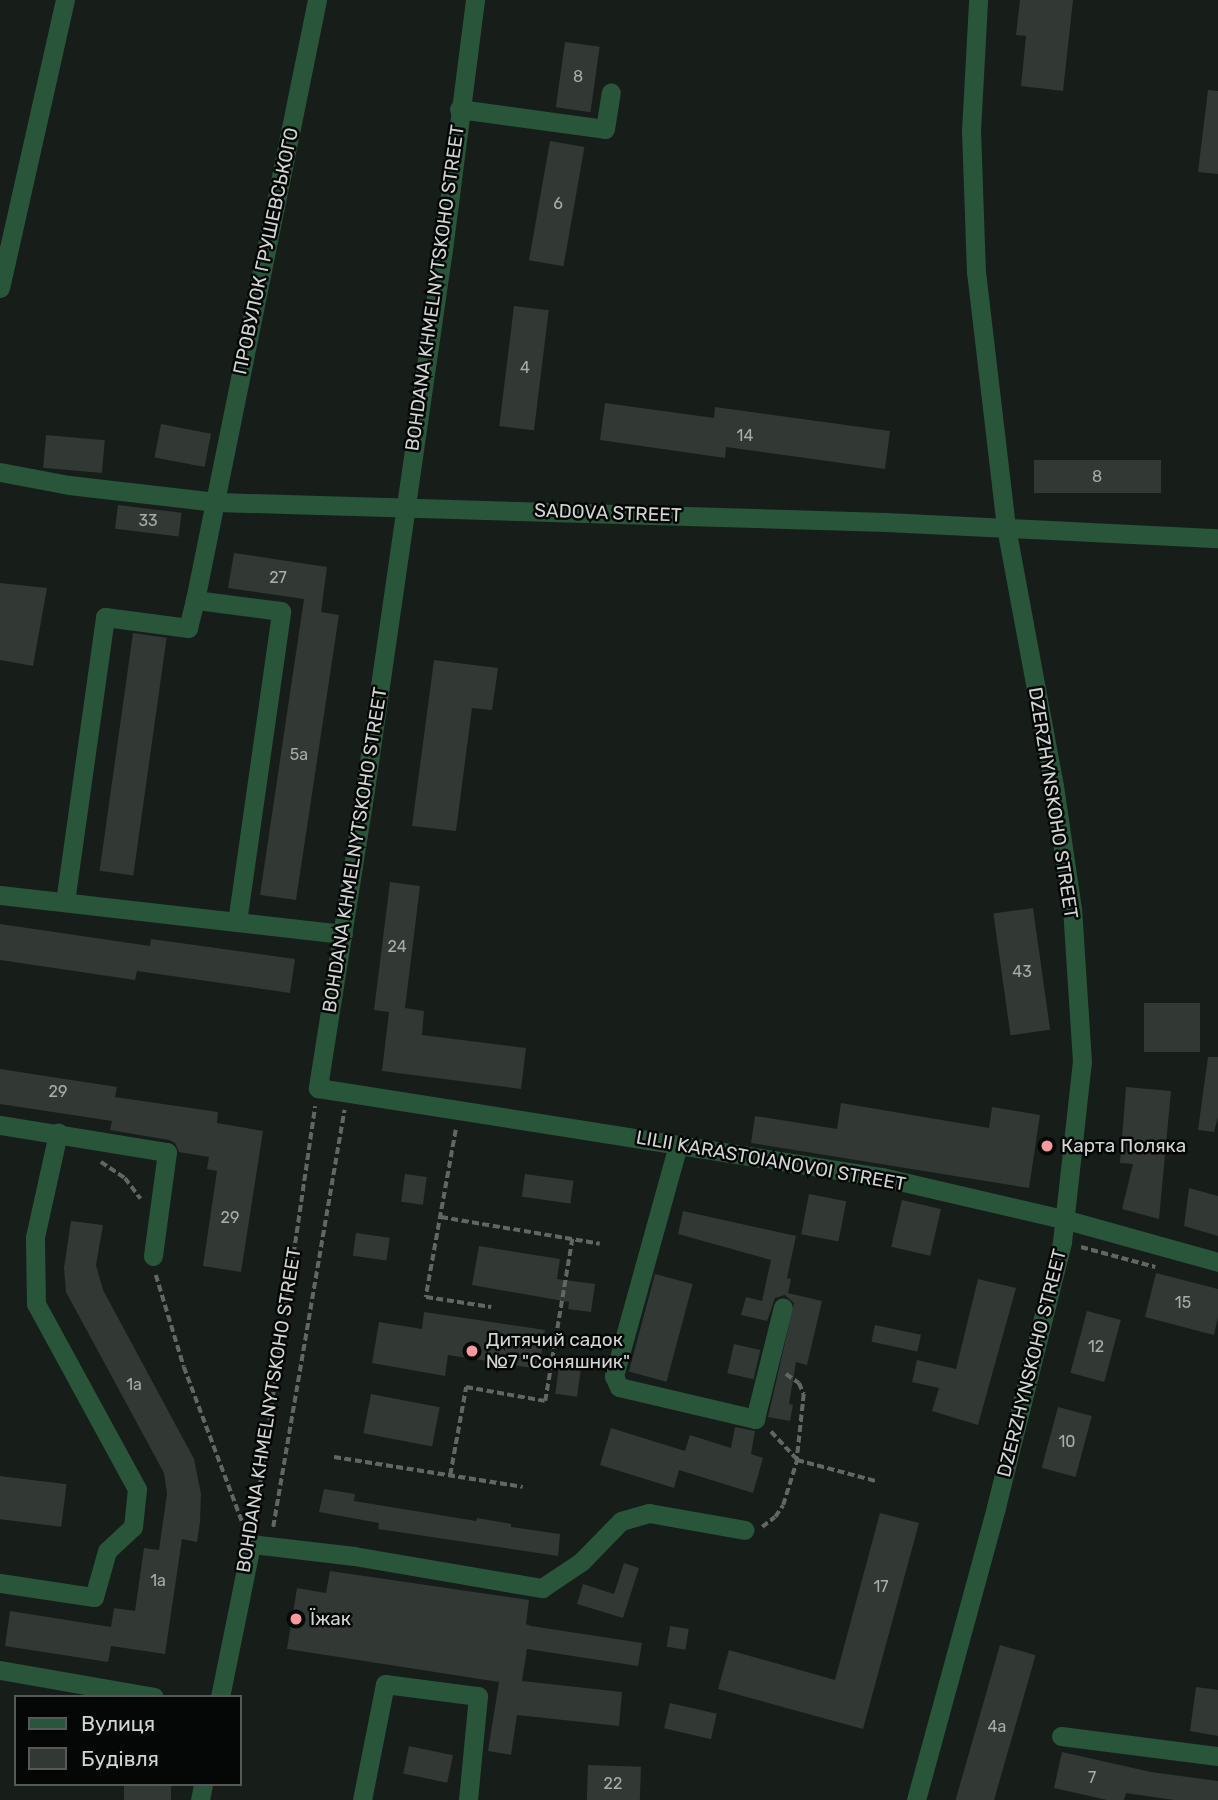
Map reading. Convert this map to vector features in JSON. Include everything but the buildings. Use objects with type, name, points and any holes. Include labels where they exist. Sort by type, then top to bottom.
[{"type":"street","points":[[0,288],[65,0]]},
{"type":"street","name":"ПРОВУЛОК ГРУШЕВСЬКОГО","points":[[65,902],[105,617],[188,628],[317,0]]},
{"type":"street","name":"BOHDANA KHMELNYTSKOHO STREET","points":[[318,1088],[406,506],[475,0]]},
{"type":"street","name":"DZERZHYNSKOHO STREET","points":[[916,1800],[996,1507],[1067,1220],[1082,1062],[1072,909],[1054,786],[1006,527],[976,273],[971,131],[978,0]]},
{"type":"street","points":[[459,109],[605,129],[611,92]]},
{"type":"street","name":"SADOVA STREET","points":[[0,472],[69,485],[216,502],[1006,527],[1218,538]]},
{"type":"street","points":[[195,600],[281,611],[237,922]]},
{"type":"street","points":[[0,895],[343,934]]},
{"type":"street","name":"LILII KARASTOIANOVOI STREET","points":[[318,1088],[881,1177],[1067,1220],[1218,1262]]},
{"type":"street","points":[[0,1125],[167,1152],[153,1256]]},
{"type":"street","points":[[0,1583],[94,1597],[107,1551],[134,1527],[136,1489],[36,1304],[35,1237],[58,1133]]},
{"type":"street","points":[[678,1145],[614,1376],[619,1387],[755,1419],[783,1307]]},
{"type":"street","points":[[260,1545],[354,1556],[542,1588],[581,1562],[621,1521],[649,1513],[745,1530]]},
{"type":"street","name":"BOHDANA KHMELNYTSKOHO STREET","points":[[221,1695],[260,1545]]},
{"type":"street","points":[[0,1670],[144,1695]]},
{"type":"street","points":[[362,1800],[385,1684],[478,1696],[468,1800]]},
{"type":"street","points":[[1061,1735],[1218,1756]]},
{"type":"path","name":"BOHDANA KHMELNYTSKOHO STREET","points":[[260,1545],[318,1088]]},
{"type":"path","points":[[260,1545],[347,1092]]},
{"type":"path","points":[[460,1111],[426,1297],[491,1307]]},
{"type":"path","points":[[92,1156],[125,1178],[143,1205]]},
{"type":"path","points":[[441,1217],[600,1244]]},
{"type":"path","points":[[450,1475],[466,1387],[545,1401],[572,1240]]},
{"type":"path","points":[[1062,1242],[1166,1270]]},
{"type":"path","points":[[153,1256],[184,1367],[260,1545]]},
{"type":"path","points":[[745,1530],[761,1527],[775,1517],[791,1488],[797,1460],[804,1394],[790,1376],[768,1366]]},
{"type":"path","points":[[755,1419],[776,1435],[783,1448],[797,1460],[876,1481]]},
{"type":"path","points":[[334,1457],[523,1487]]},
{"type":"place","name":"Карта Поляка","points":[[1047,1146]]},
{"type":"place","name":"Дитячий садок №7 \"Соняшник\"","points":[[472,1351]]},
{"type":"place","name":"Їжак","points":[[296,1619]]}]
